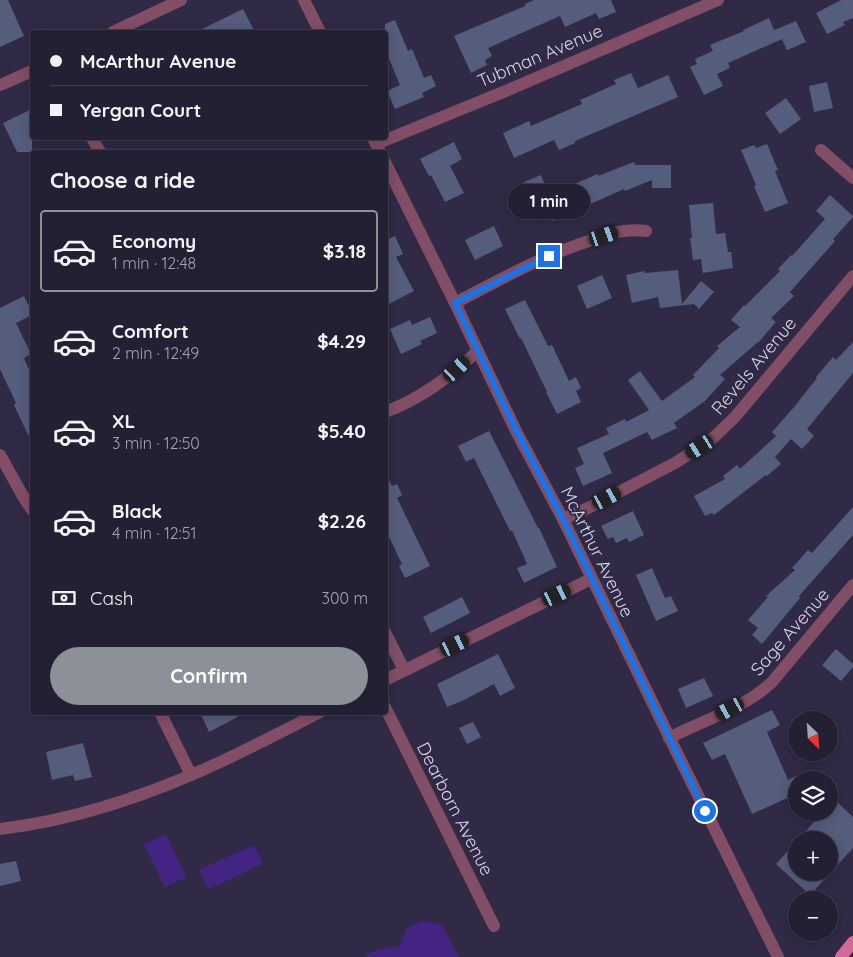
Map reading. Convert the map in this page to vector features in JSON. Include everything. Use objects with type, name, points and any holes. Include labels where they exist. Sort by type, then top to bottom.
[{"type":"main road","points":[[841,957],[853,942]]},
{"type":"street","points":[[117,30],[181,0]]},
{"type":"street","points":[[304,0],[319,30]]},
{"type":"street","name":"Tubman Avenue","points":[[376,145],[718,0]]},
{"type":"street","points":[[0,85],[30,72]]},
{"type":"street","points":[[821,150],[853,178]]},
{"type":"street","name":"McArthur Avenue","points":[[388,168],[778,957]]},
{"type":"street","points":[[455,303],[525,267],[574,246],[619,231],[646,231]]},
{"type":"street","name":"Revels Avenue","points":[[563,519],[675,463],[724,429],[853,276]]},
{"type":"street","points":[[388,411],[408,402],[437,385],[478,351]]},
{"type":"street","points":[[0,455],[30,507]]},
{"type":"street","points":[[388,678],[591,579]]},
{"type":"street","name":"Sage Avenue","points":[[669,738],[718,716],[766,689],[853,585]]},
{"type":"street","points":[[388,638],[404,670]]},
{"type":"street","name":"Dearborn Avenue","points":[[388,713],[494,926]]},
{"type":"street","points":[[161,715],[191,775]]},
{"type":"street","points":[[0,829],[17,827],[111,805],[145,794],[244,751],[314,715]]},
{"type":"shaded area","points":[[166,834],[186,877],[165,887],[144,844]]},
{"type":"shaded area","points":[[254,845],[263,864],[208,889],[199,870]]},
{"type":"shaded area","points":[[422,921],[442,925],[459,957],[367,957],[365,954],[400,946],[406,929]]},
{"type":"building","points":[[0,0],[8,0],[24,36],[0,47]]},
{"type":"building","points":[[534,0],[611,0],[616,12],[599,19],[596,13],[565,27],[560,16],[488,48],[492,56],[485,60],[487,65],[471,73],[454,36],[525,6],[525,4]]},
{"type":"building","points":[[841,0],[853,0],[853,18],[843,22],[845,25],[827,34],[816,13]]},
{"type":"building","points":[[243,9],[254,30],[200,30]]},
{"type":"building","points":[[769,18],[774,30],[796,21],[806,42],[787,50],[782,39],[728,63],[730,68],[717,74],[723,86],[704,95],[690,67],[697,64],[695,59],[713,51],[710,45]]},
{"type":"building","points":[[395,20],[408,51],[412,49],[424,78],[431,75],[436,86],[422,93],[424,97],[395,109],[388,91],[400,85],[388,56],[388,30],[385,30],[385,24]]},
{"type":"building","points":[[631,73],[638,88],[668,75],[678,97],[575,141],[575,143],[559,150],[554,140],[514,158],[503,133],[529,121],[531,126],[582,104],[580,100],[616,84],[614,80]]},
{"type":"building","points":[[827,82],[833,108],[814,112],[809,86]]},
{"type":"building","points":[[786,98],[801,119],[780,134],[765,113]]},
{"type":"building","points":[[30,110],[32,150],[30,152],[17,152],[3,123]]},
{"type":"building","points":[[454,142],[462,159],[450,166],[464,193],[445,202],[420,159]]},
{"type":"building","points":[[767,144],[778,170],[775,171],[788,203],[765,212],[741,150],[754,145],[756,148]]},
{"type":"building","points":[[634,162],[635,165],[671,165],[671,188],[652,188],[652,180],[625,191],[624,189],[552,221],[542,196]]},
{"type":"building","points":[[541,175],[547,190],[530,196],[524,182]]},
{"type":"building","points":[[830,195],[853,217],[833,239],[835,241],[790,292],[794,296],[771,318],[776,322],[758,343],[720,375],[725,379],[705,401],[674,423],[677,428],[652,440],[647,432],[603,453],[612,473],[583,486],[575,468],[584,464],[577,448],[609,434],[606,428],[625,419],[626,422],[649,410],[628,380],[640,371],[662,401],[695,377],[693,375],[719,348],[717,346],[740,327],[731,320],[780,271],[778,269],[825,219],[816,211]]},
{"type":"building","points":[[713,203],[716,234],[725,233],[728,252],[731,252],[733,268],[703,273],[701,259],[693,260],[689,205]]},
{"type":"building","points":[[494,226],[503,246],[475,260],[465,240]]},
{"type":"building","points":[[395,236],[403,254],[396,257],[414,291],[388,304],[388,239]]},
{"type":"building","points":[[678,270],[682,304],[701,281],[714,292],[699,309],[694,304],[660,308],[658,297],[632,303],[626,275],[644,271],[645,273]]},
{"type":"building","points":[[602,275],[612,298],[587,309],[577,286]]},
{"type":"building","points":[[24,296],[30,308],[30,316],[16,323],[30,352],[30,355],[24,358],[30,372],[30,439],[0,369],[0,308]]},
{"type":"building","points":[[525,300],[548,346],[552,345],[569,381],[576,377],[581,388],[576,391],[581,402],[557,414],[505,309]]},
{"type":"building","points":[[430,317],[437,333],[420,341],[422,344],[401,354],[390,329],[410,320],[412,325]]},
{"type":"building","points":[[853,342],[853,373],[807,429],[814,436],[802,449],[791,439],[775,457],[781,464],[714,515],[712,513],[705,516],[694,496],[725,479],[723,476],[737,465],[740,469],[776,436],[772,432],[795,406],[816,377],[833,357],[836,360]]},
{"type":"building","points":[[489,431],[557,567],[524,583],[517,568],[527,564],[512,530],[510,531],[474,458],[466,462],[458,446]]},
{"type":"building","points":[[388,478],[392,486],[397,484],[402,495],[397,498],[430,566],[405,578],[399,566],[402,564],[389,537]]},
{"type":"building","points":[[853,507],[853,535],[799,596],[800,598],[762,644],[752,635],[758,628],[748,620],[768,597],[766,596],[795,570],[792,568],[808,550],[812,553]]},
{"type":"building","points":[[633,511],[644,535],[629,542],[627,538],[616,543],[613,537],[608,539],[601,526]]},
{"type":"building","points":[[652,568],[665,598],[671,596],[678,611],[656,621],[636,575]]},
{"type":"building","points":[[462,597],[470,613],[431,633],[423,617]]},
{"type":"building","points":[[836,649],[853,664],[853,667],[841,681],[822,665]]},
{"type":"building","points":[[498,654],[515,688],[500,696],[494,684],[447,707],[437,684]]},
{"type":"building","points":[[704,678],[713,696],[686,708],[678,689]]},
{"type":"building","points":[[772,710],[780,725],[767,732],[788,780],[788,798],[752,814],[725,754],[712,760],[703,743]]},
{"type":"building","points":[[201,715],[241,715],[209,732]]},
{"type":"building","points":[[473,722],[481,737],[467,744],[459,728]]},
{"type":"building","points":[[83,743],[92,777],[75,781],[73,775],[52,780],[46,752]]},
{"type":"building","points":[[838,803],[853,817],[853,848],[838,864],[838,831],[806,831],[815,821],[838,821]]},
{"type":"building","points":[[788,851],[788,875],[776,864]]},
{"type":"building","points":[[16,861],[21,881],[0,886],[0,864]]},
{"type":"building","points":[[795,881],[823,881],[814,891],[806,891]]},
{"type":"route","points":[[549,256],[455,303],[517,432],[563,519],[705,811]]}]
